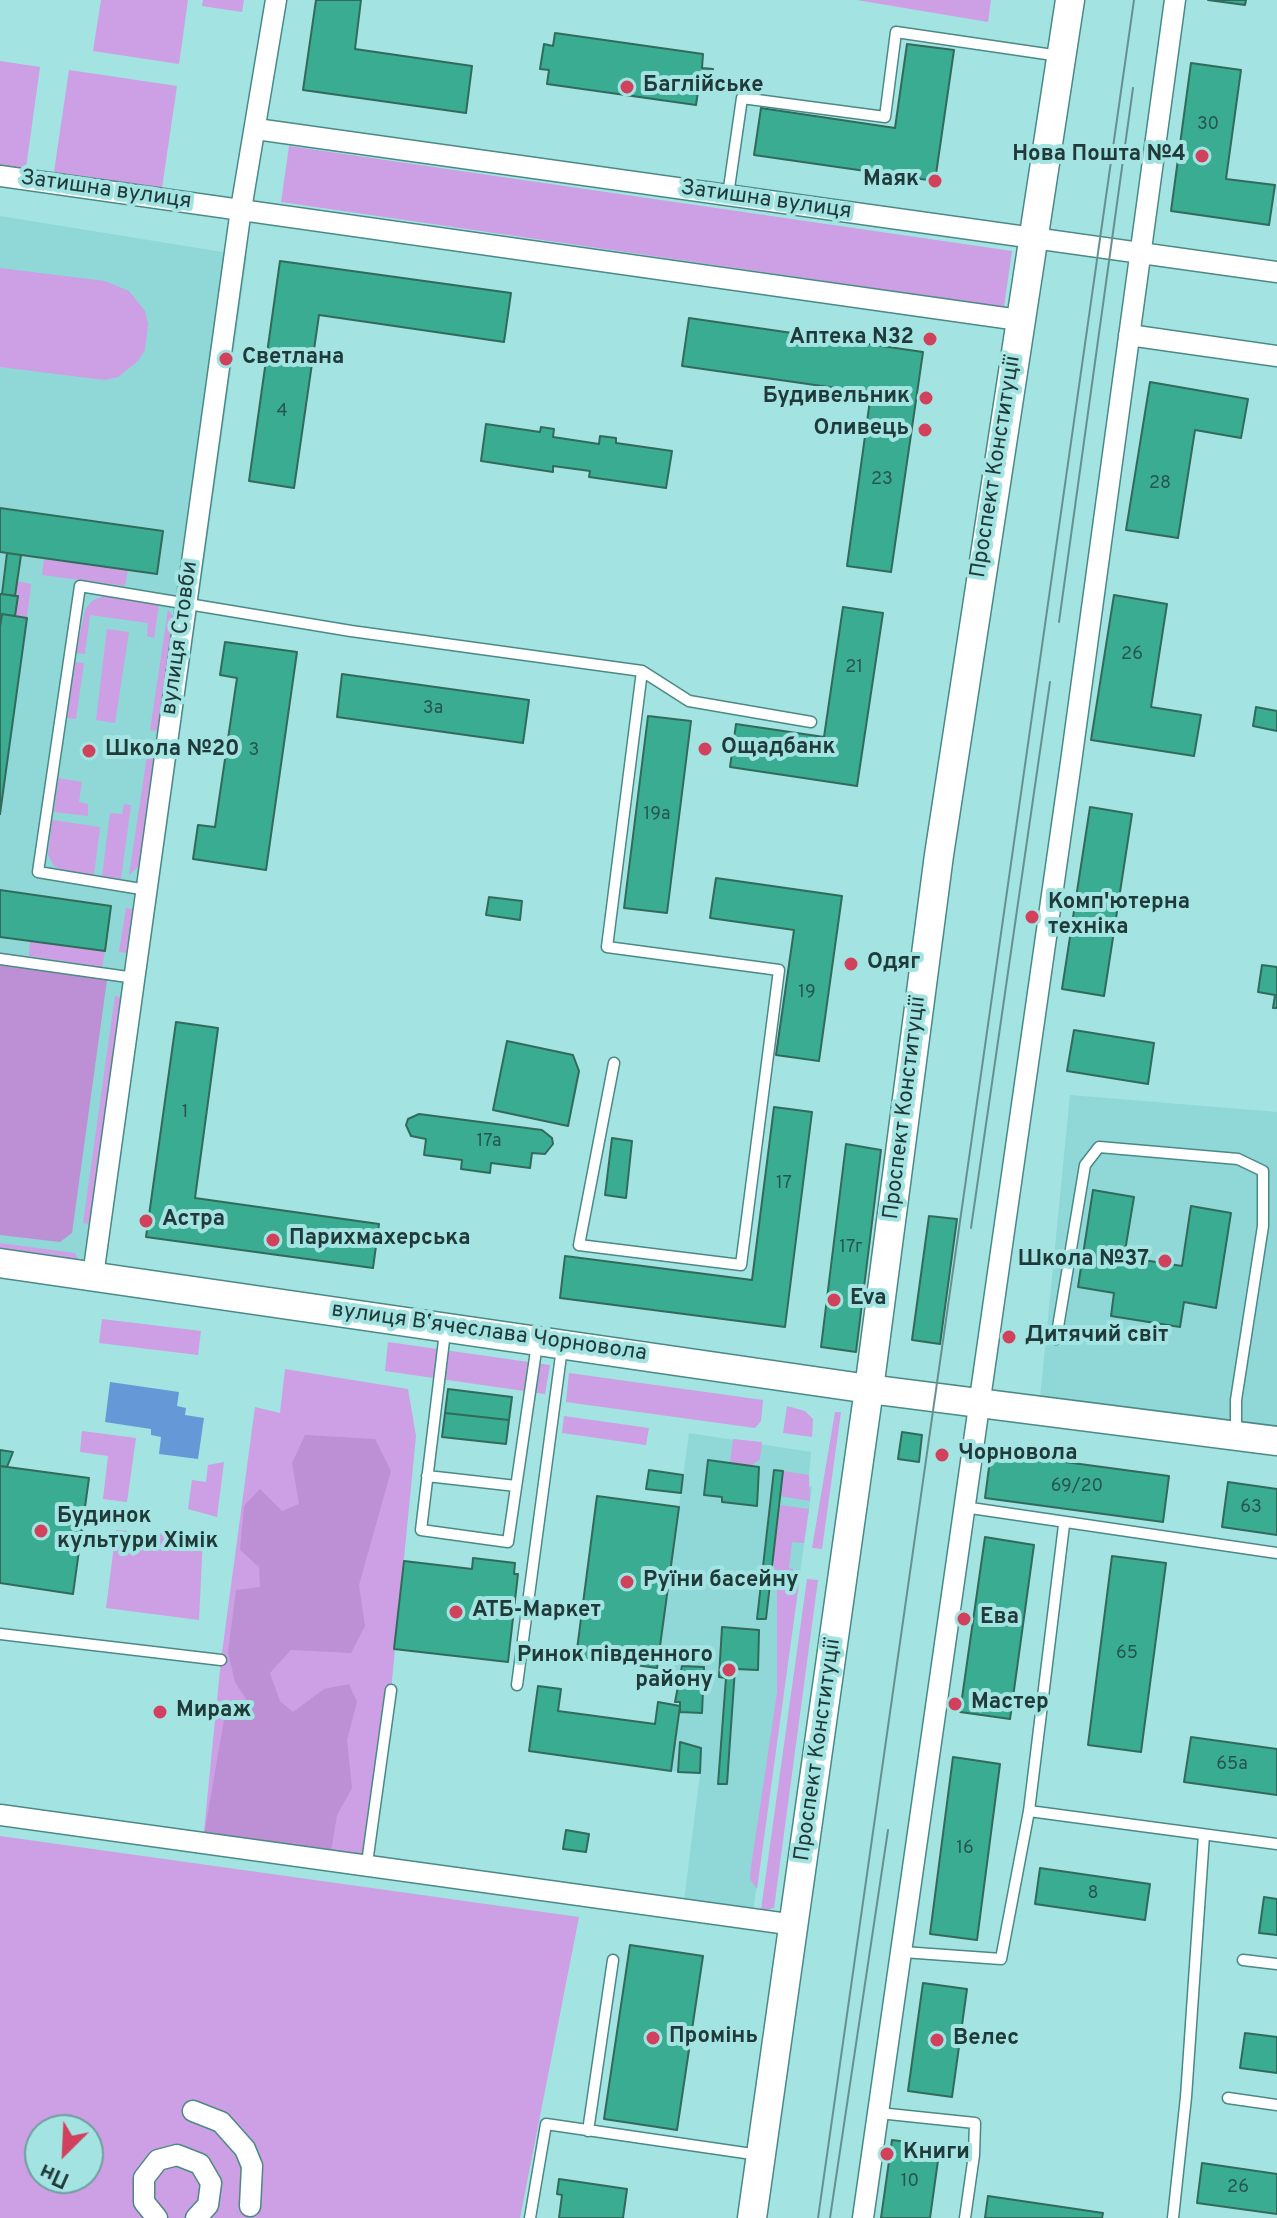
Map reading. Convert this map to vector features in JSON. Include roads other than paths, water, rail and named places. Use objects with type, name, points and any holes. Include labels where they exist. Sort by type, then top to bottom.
[{"type":"street","name":"вулиця Стовби","points":[[93,1276],[241,209],[276,0]]},
{"type":"street","name":"Проспект Конституції","points":[[752,2218],[869,1389],[937,871],[1070,0]]},
{"type":"street","points":[[863,2218],[903,1952],[1175,0]]},
{"type":"street","name":"Затишна вулиця","points":[[256,129],[1277,272]]},
{"type":"street","name":"Затишна вулиця","points":[[0,176],[1019,320]]},
{"type":"street","points":[[1129,335],[1277,356]]},
{"type":"street","name":"вулиця Вʼячеслава Чорновола","points":[[0,1263],[550,1340],[869,1389],[979,1402]]},
{"type":"street","points":[[979,1402],[1277,1441]]},
{"type":"street","points":[[0,1815],[367,1863],[795,1925]]},
{"type":"street","points":[[193,2111],[221,2122],[245,2149],[252,2166],[250,2206]]},
{"type":"street","points":[[157,2218],[144,2202],[144,2178],[158,2160],[177,2155],[200,2164],[211,2183],[208,2205],[196,2218]]},
{"type":"lane","points":[[728,195],[742,98],[885,117],[896,32],[1062,57]]},
{"type":"lane","points":[[147,890],[38,872],[80,586],[351,631],[642,671],[689,701],[811,722]]},
{"type":"lane","points":[[614,1063],[579,1245],[741,1265],[779,970],[607,947],[642,671]]},
{"type":"lane","points":[[0,959],[135,978]]},
{"type":"lane","points":[[1056,1339],[1085,1165],[1099,1147],[1238,1159],[1263,1171],[1263,1226],[1236,1400],[1236,1437]]},
{"type":"lane","points":[[446,1326],[421,1530],[508,1542],[516,1486],[550,1340]]},
{"type":"lane","points":[[517,1685],[550,1340]]},
{"type":"lane","points":[[427,1476],[516,1486]]},
{"type":"lane","points":[[964,1507],[1064,1525],[1277,1553]]},
{"type":"lane","points":[[903,1952],[1001,1959],[1029,1811],[1064,1525]]},
{"type":"lane","points":[[0,1634],[221,1660]]},
{"type":"lane","points":[[367,1863],[391,1690]]},
{"type":"lane","points":[[1029,1811],[1277,1844]]},
{"type":"lane","points":[[1173,2218],[1186,2097],[1204,1835]]},
{"type":"lane","points":[[588,2131],[613,1960]]},
{"type":"lane","points":[[1243,1960],[1277,1964]]},
{"type":"lane","points":[[1228,2098],[1277,2105]]},
{"type":"lane","points":[[879,2113],[975,2123],[965,2218]]},
{"type":"lane","points":[[530,2218],[546,2124],[761,2155]]},
{"type":"tram line","points":[[818,2218],[1134,0]]},
{"type":"tram line","points":[[1059,622],[1133,88]]},
{"type":"tram line","points":[[971,1228],[1050,682]]},
{"type":"tram line","points":[[830,2218],[888,1830]]},
{"type":"place","name":"Баглійське","points":[[627,87]]},
{"type":"place","name":"Нова Пошта №4","points":[[1202,156]]},
{"type":"place","name":"Маяк","points":[[935,181]]},
{"type":"place","name":"Аптека N32","points":[[930,339]]},
{"type":"place","name":"Светлана","points":[[226,359]]},
{"type":"place","name":"Будивельник","points":[[926,398]]},
{"type":"place","name":"Оливець","points":[[925,430]]},
{"type":"place","name":"Ощадбанк","points":[[705,749]]},
{"type":"place","name":"Школа №20","points":[[89,751]]},
{"type":"place","name":"Комп'ютерна техніка","points":[[1032,917]]},
{"type":"place","name":"Одяг","points":[[851,964]]},
{"type":"place","name":"Астра","points":[[146,1221]]},
{"type":"place","name":"Парихмахерська","points":[[273,1240]]},
{"type":"place","name":"Школа №37","points":[[1165,1261]]},
{"type":"place","name":"Eva","points":[[834,1300]]},
{"type":"place","name":"Дитячий світ","points":[[1009,1337]]},
{"type":"place","name":"Чорновола","points":[[942,1455]]},
{"type":"place","name":"Будинок культури Хімік","points":[[41,1531]]},
{"type":"place","name":"Руїни басейну","points":[[627,1582]]},
{"type":"place","name":"АТБ-Маркет","points":[[456,1612]]},
{"type":"place","name":"Ева","points":[[964,1619]]},
{"type":"place","name":"Ринок південного району","points":[[729,1670]]},
{"type":"place","name":"Мастер","points":[[955,1704]]},
{"type":"place","name":"Мираж","points":[[160,1712]]},
{"type":"place","name":"Промінь","points":[[653,2038]]},
{"type":"place","name":"Велес","points":[[937,2040]]},
{"type":"place","name":"Книги","points":[[887,2154]]}]
